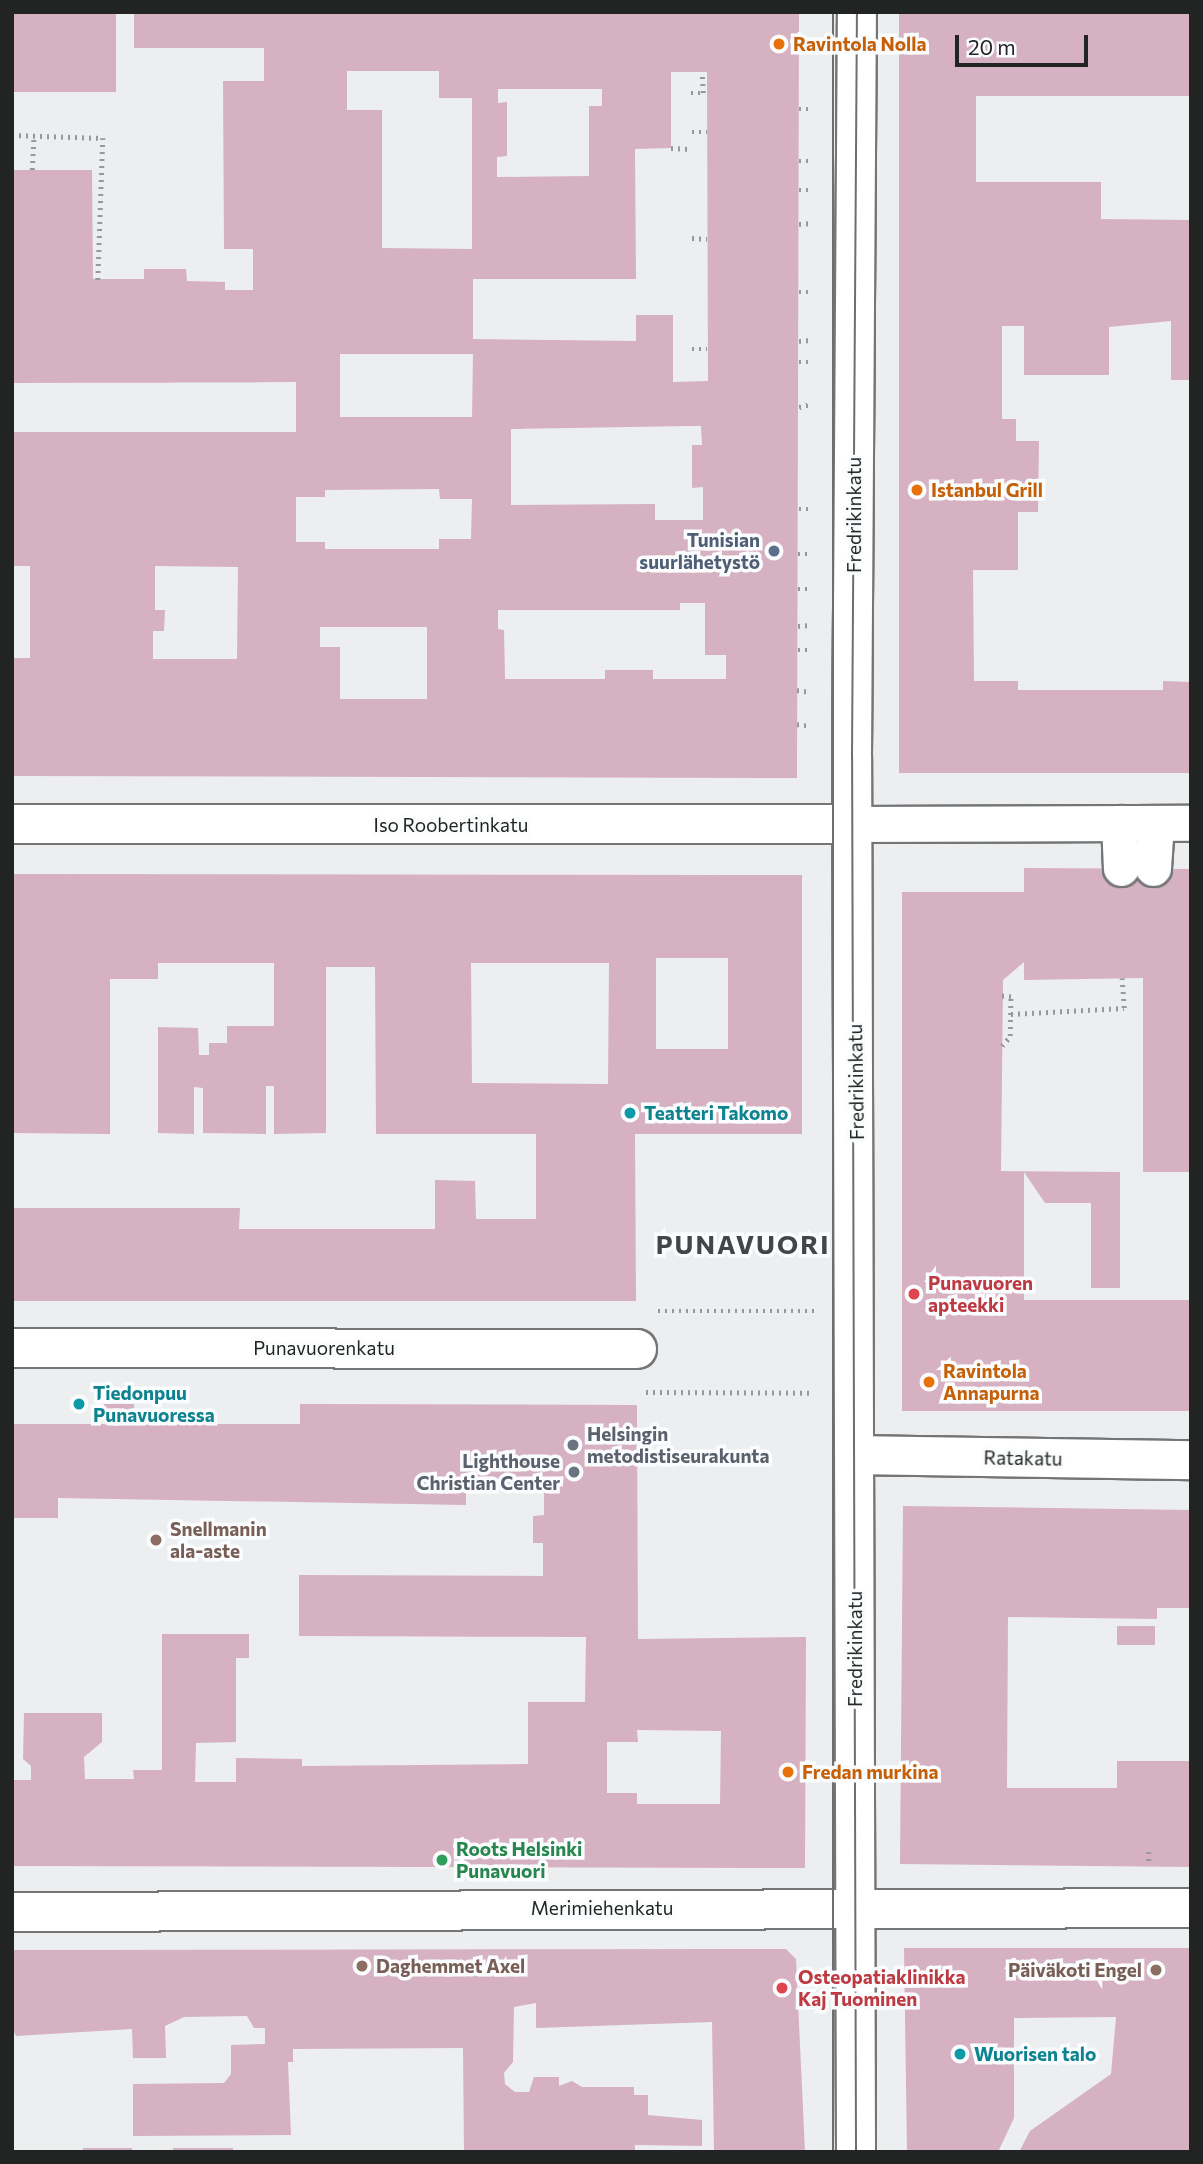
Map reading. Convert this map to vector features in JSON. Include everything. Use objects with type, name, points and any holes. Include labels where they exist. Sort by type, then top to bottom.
[{"type":"street","name":"Fredrikinkatu","points":[[856,2152],[855,1455],[871,824],[858,12]]},
{"type":"street","points":[[1119,824],[1137,868],[1156,823]]},
{"type":"street","points":[[871,824],[1055,838],[1119,824],[1191,823]]},
{"type":"street","name":"Iso Roobertinkatu","points":[[12,824],[871,824]]},
{"type":"street","name":"Punavuorenkatu","points":[[12,1348],[637,1349]]},
{"type":"street","name":"Ratakatu","points":[[855,1455],[1191,1460]]},
{"type":"street","name":"Merimiehenkatu","points":[[12,1912],[1191,1908]]},
{"type":"path","points":[[799,43],[810,42]]},
{"type":"path","points":[[691,93],[705,93],[702,72]]},
{"type":"path","points":[[799,109],[810,109]]},
{"type":"path","points":[[692,132],[707,132]]},
{"type":"path","points":[[12,135],[103,138],[98,279]]},
{"type":"path","points":[[32,170],[34,135]]},
{"type":"path","points":[[671,148],[691,149]]},
{"type":"path","points":[[799,161],[811,161]]},
{"type":"path","points":[[799,190],[811,190]]},
{"type":"path","points":[[799,223],[811,223]]},
{"type":"path","points":[[692,238],[707,239]]},
{"type":"path","points":[[799,292],[811,292]]},
{"type":"path","points":[[799,341],[810,340]]},
{"type":"path","points":[[692,349],[707,349]]},
{"type":"path","points":[[799,362],[811,362]]},
{"type":"path","points":[[800,407],[811,404]]},
{"type":"path","points":[[799,509],[811,509]]},
{"type":"path","points":[[798,554],[811,554]]},
{"type":"path","points":[[798,589],[811,589]]},
{"type":"path","points":[[798,626],[811,625]]},
{"type":"path","points":[[798,650],[811,650]]},
{"type":"path","points":[[797,690],[810,692]]},
{"type":"path","points":[[797,724],[809,726]]},
{"type":"path","points":[[1011,1014],[1124,1008],[1122,978]]},
{"type":"path","points":[[1002,996],[1011,997],[1010,1036],[1002,1046]]},
{"type":"path","points":[[647,1311],[815,1311]]},
{"type":"path","points":[[638,1392],[814,1393]]},
{"type":"path","points":[[1149,1852],[1149,1866]]},
{"type":"building","points":[[12,12],[116,12],[116,92],[12,92]]},
{"type":"building","points":[[134,12],[799,12],[797,778],[12,776],[12,658],[30,658],[30,566],[12,566],[12,432],[296,432],[296,382],[12,383],[12,170],[92,170],[93,279],[144,279],[144,269],[186,269],[187,281],[225,282],[225,290],[253,290],[253,249],[224,249],[223,81],[264,81],[264,48],[134,48]],"holes":[[[347,71],[439,71],[439,98],[472,98],[472,249],[382,248],[382,110],[347,110]],[[671,72],[707,72],[708,381],[673,382],[673,315],[636,315],[636,341],[473,339],[473,279],[636,279],[635,149],[671,148]],[[498,89],[602,89],[602,106],[589,106],[589,176],[497,177],[497,157],[507,156],[507,102],[498,103]],[[340,354],[473,354],[472,417],[340,417]],[[701,426],[702,445],[692,445],[692,488],[703,487],[703,520],[655,520],[655,504],[511,505],[511,429]],[[439,489],[440,499],[472,499],[471,539],[439,539],[439,549],[325,549],[325,542],[296,542],[296,497],[325,497],[325,490]],[[155,566],[238,567],[237,659],[153,659],[153,631],[164,631],[165,610],[155,610]],[[680,603],[705,603],[705,655],[726,655],[726,679],[653,679],[653,670],[605,670],[605,679],[505,679],[504,630],[498,629],[498,610],[680,610]],[[320,627],[427,627],[427,699],[340,699],[340,647],[320,647]]]},
{"type":"building","points":[[899,12],[1191,12],[1191,96],[976,96],[976,182],[1101,182],[1101,219],[1191,220],[1191,380],[1171,380],[1171,321],[1109,327],[1109,375],[1024,375],[1024,326],[1002,326],[1002,419],[1016,419],[1016,441],[1039,441],[1038,512],[1018,512],[1018,570],[973,570],[974,681],[1018,681],[1018,690],[1163,690],[1163,681],[1191,682],[1191,773],[899,773]]},
{"type":"building","points":[[1024,868],[1191,869],[1191,1172],[1143,1172],[1143,978],[1024,980],[1024,962],[1003,980],[1001,1171],[1120,1172],[1120,1288],[1091,1288],[1091,1203],[1045,1203],[1024,1172],[1024,1300],[1191,1300],[1191,1411],[902,1411],[902,892],[1024,892]]},
{"type":"building","points":[[12,874],[802,875],[802,1134],[635,1134],[636,1301],[12,1301],[12,1208],[240,1208],[239,1229],[435,1229],[435,1180],[475,1181],[476,1219],[536,1219],[536,1134],[376,1134],[375,967],[326,967],[326,1133],[274,1134],[274,1086],[266,1086],[266,1134],[203,1133],[203,1088],[194,1087],[194,1134],[158,1133],[158,1027],[198,1028],[199,1055],[209,1055],[209,1043],[227,1043],[227,1026],[274,1026],[274,963],[158,963],[158,979],[110,979],[110,1134],[12,1133]],"holes":[[[656,958],[728,958],[728,1049],[656,1049]],[[471,963],[609,963],[608,1084],[472,1083]]]},
{"type":"building","points":[[104,1404],[134,1404],[134,1424],[300,1424],[300,1404],[637,1405],[638,1639],[806,1637],[805,1868],[12,1866],[12,1780],[31,1780],[31,1766],[23,1759],[24,1713],[102,1713],[102,1742],[84,1757],[85,1779],[134,1779],[133,1770],[162,1770],[162,1634],[249,1634],[249,1658],[236,1658],[236,1742],[196,1743],[195,1782],[236,1782],[236,1758],[302,1759],[302,1766],[528,1764],[528,1702],[585,1702],[586,1637],[299,1636],[299,1575],[543,1576],[543,1543],[533,1543],[533,1516],[544,1515],[544,1486],[466,1486],[466,1505],[58,1498],[58,1518],[12,1518],[12,1424],[104,1424]],"holes":[[[637,1730],[721,1731],[720,1804],[637,1804],[637,1793],[607,1793],[607,1742],[638,1742]]]},
{"type":"building","points":[[903,1506],[1191,1510],[1191,1608],[1157,1608],[1157,1619],[1008,1617],[1007,1788],[1117,1788],[1117,1761],[1191,1761],[1191,1867],[900,1864]]},
{"type":"building","points":[[1117,1626],[1155,1626],[1155,1645],[1117,1645]]},
{"type":"building","points":[[904,1948],[1191,1948],[1191,2152],[1019,2152],[1030,2131],[1111,2074],[1116,2017],[1014,2018],[1014,2118],[998,2152],[907,2152]]},
{"type":"building","points":[[786,1949],[796,1959],[805,2152],[714,2152],[712,2022],[536,2028],[536,2003],[514,2007],[513,2062],[504,2073],[505,2084],[515,2092],[529,2092],[534,2077],[559,2077],[559,2086],[572,2081],[582,2087],[634,2087],[634,2095],[648,2095],[648,2115],[702,2120],[702,2146],[635,2145],[635,2152],[464,2152],[463,2048],[293,2049],[293,2062],[288,2062],[291,2135],[133,2136],[133,2084],[224,2083],[231,2074],[231,2045],[265,2044],[265,2028],[254,2028],[247,2016],[184,2017],[165,2026],[166,2058],[133,2058],[132,2029],[16,2036],[12,2028],[12,1950]]},
{"type":"building","points":[[83,2148],[132,2148],[132,2152],[83,2152]]},
{"type":"building","points":[[173,2148],[233,2148],[233,2152],[173,2152]]},
{"type":"tram line","points":[[833,12],[833,2152]]},
{"type":"tram line","points":[[856,2152],[852,757],[857,12]]},
{"type":"place","name":"Ravintola Nolla","points":[[779,44]]},
{"type":"place","name":"Istanbul Grill","points":[[917,490]]},
{"type":"place","name":"Tunisian suurlähetystö","points":[[774,551]]},
{"type":"place","name":"Teatteri Takomo","points":[[630,1113]]},
{"type":"place","name":"Punavuoren apteekki","points":[[914,1294]]},
{"type":"place","name":"Ravintola Annapurna","points":[[929,1382]]},
{"type":"place","name":"Tiedonpuu Punavuoressa","points":[[79,1404]]},
{"type":"place","name":"Helsingin metodistiseurakunta","points":[[573,1445]]},
{"type":"place","name":"Lighthouse Christian Center","points":[[574,1472]]},
{"type":"place","name":"Snellmanin ala-aste","points":[[156,1540]]},
{"type":"place","name":"Fredan murkina","points":[[788,1772]]},
{"type":"place","name":"Roots Helsinki Punavuori","points":[[442,1860]]},
{"type":"place","name":"Daghemmet Axel","points":[[362,1966]]},
{"type":"place","name":"Päiväkoti Engel","points":[[1156,1970]]},
{"type":"place","name":"Osteopatiaklinikka Kaj Tuominen","points":[[782,1988]]},
{"type":"place","name":"Wuorisen talo","points":[[960,2054]]},
{"type":"district","name":"PUNAVUORI","points":[[743,1244]]}]
